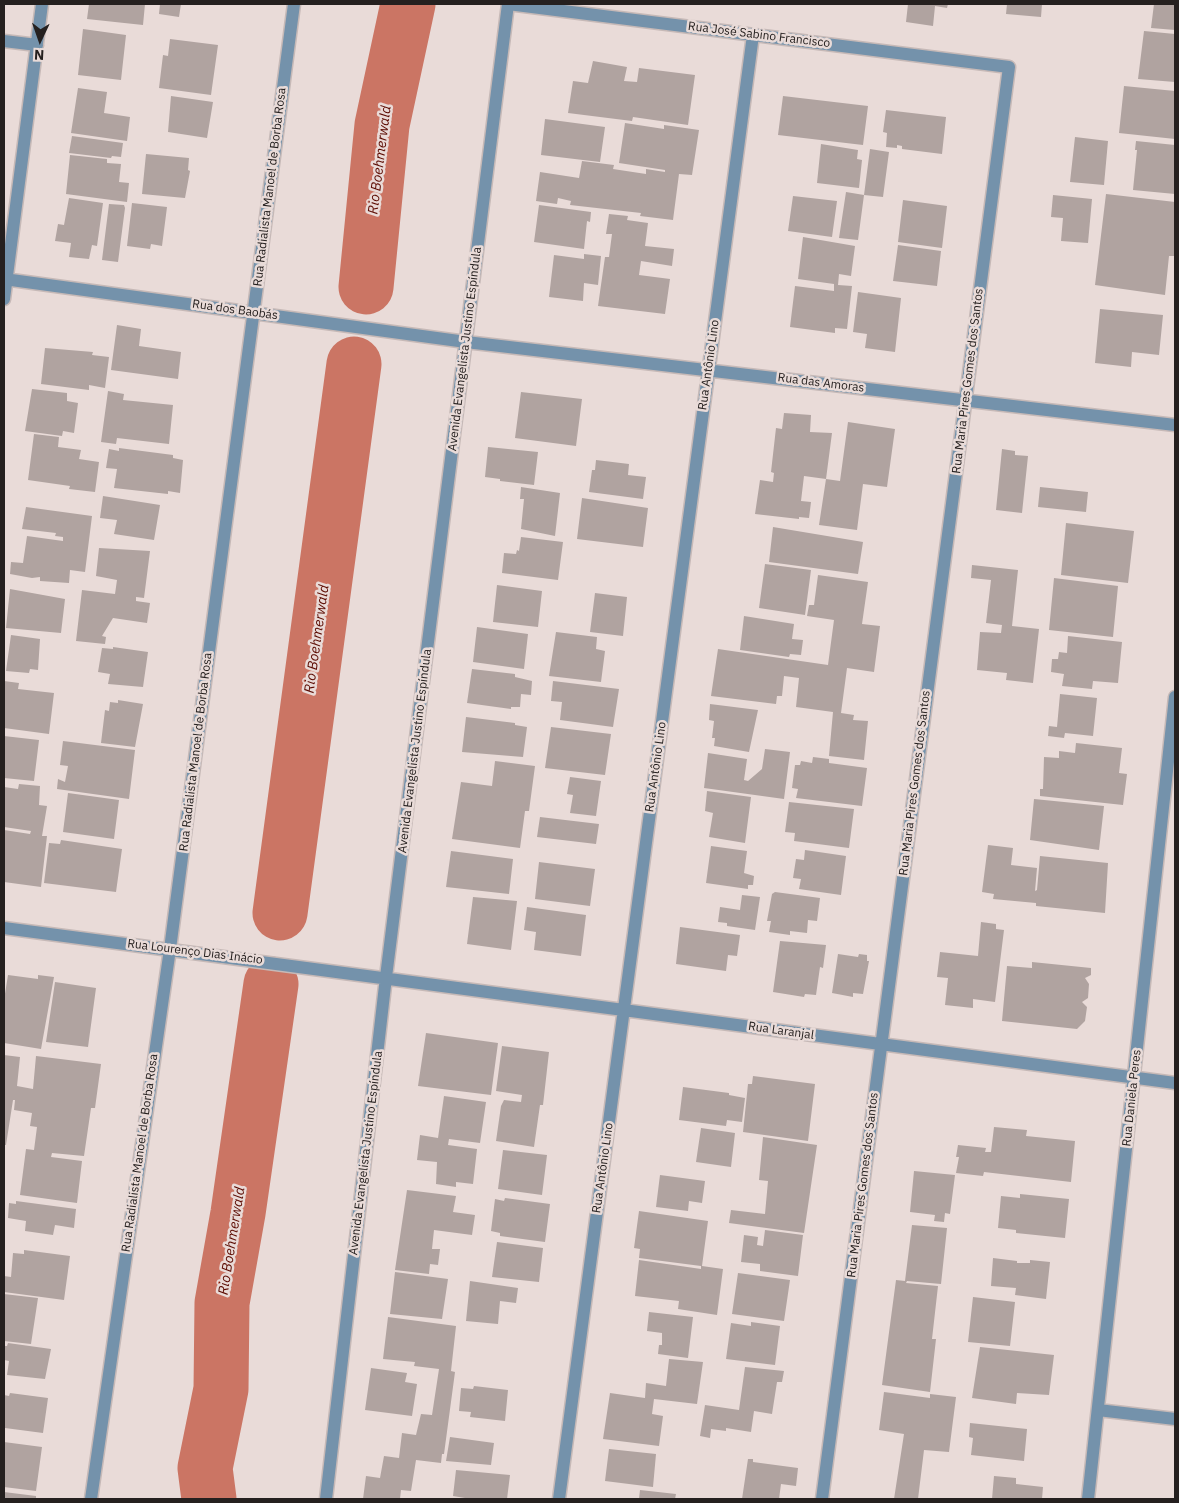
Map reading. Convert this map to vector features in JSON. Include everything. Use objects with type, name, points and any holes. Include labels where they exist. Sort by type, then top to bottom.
[{"type":"street","points":[[4,299],[42,4]]},
{"type":"street","name":"Rua Radialista Manoel de Borba Rosa","points":[[91,1499],[170,949],[294,4]]},
{"type":"street","name":"Rua José Sabino Francisco","points":[[508,4],[1009,67]]},
{"type":"street","name":"Avenida Evangelista Justino Espíndula","points":[[326,1499],[386,977],[508,4]]},
{"type":"street","name":"Rua Antônio Lino","points":[[559,1499],[753,35]]},
{"type":"street","points":[[4,41],[36,45]]},
{"type":"street","name":"Rua Maria Pires Gomes dos Santos","points":[[822,1499],[1009,67]]},
{"type":"street","name":"Rua dos Baobás","points":[[5,280],[466,342]]},
{"type":"street","name":"Rua das Amoras","points":[[466,342],[1175,425]]},
{"type":"street","name":"Rua Daniela Peres","points":[[1088,1499],[1172,752],[1175,697]]},
{"type":"street","name":"Rua Lourenço Dias Inácio","points":[[4,928],[386,977]]},
{"type":"street","name":"Rua Laranjal","points":[[386,977],[1175,1083]]},
{"type":"street","points":[[1098,1410],[1175,1420]]},
{"type":"building","points":[[89,4],[145,4],[143,25],[87,19]]},
{"type":"building","points":[[160,4],[181,4],[179,17],[159,14]]},
{"type":"building","points":[[908,4],[948,4],[947,8],[935,6],[933,26],[906,22]]},
{"type":"building","points":[[1007,4],[1042,4],[1041,17],[1006,14]]},
{"type":"building","points":[[1154,4],[1175,4],[1175,30],[1151,28]]},
{"type":"building","points":[[83,29],[126,35],[121,80],[78,75]]},
{"type":"building","points":[[1144,31],[1175,34],[1175,82],[1138,79]]},
{"type":"building","points":[[170,39],[218,45],[211,95],[159,88],[163,55],[168,56]]},
{"type":"building","points":[[593,61],[627,67],[624,81],[637,82],[639,68],[695,75],[688,125],[633,117],[632,121],[568,113],[573,81],[588,83]]},
{"type":"building","points":[[1124,86],[1175,91],[1175,139],[1119,133]]},
{"type":"building","points":[[78,88],[107,92],[104,113],[130,117],[127,141],[71,133]]},
{"type":"building","points":[[171,96],[213,102],[207,138],[168,132]]},
{"type":"building","points":[[783,96],[868,106],[863,145],[778,135]]},
{"type":"building","points":[[886,110],[946,117],[942,154],[902,149],[902,146],[897,145],[897,148],[886,147],[887,133],[883,132]]},
{"type":"building","points":[[545,119],[605,127],[600,162],[541,155]]},
{"type":"building","points":[[625,123],[664,129],[664,125],[699,130],[692,175],[679,174],[673,220],[640,216],[641,213],[570,205],[571,201],[558,198],[557,204],[536,201],[540,172],[579,178],[582,161],[614,165],[613,169],[646,174],[646,169],[665,172],[665,170],[619,163]]},
{"type":"building","points":[[72,136],[123,143],[121,157],[112,156],[111,158],[69,153]]},
{"type":"building","points":[[1075,137],[1108,141],[1104,185],[1070,182]]},
{"type":"building","points":[[1136,141],[1175,145],[1175,194],[1133,190],[1137,150],[1135,150]]},
{"type":"building","points":[[821,144],[858,150],[857,159],[862,160],[859,188],[817,183]]},
{"type":"building","points":[[870,149],[889,152],[883,197],[864,195]]},
{"type":"building","points":[[146,154],[189,158],[188,170],[190,171],[185,198],[142,194]]},
{"type":"building","points":[[70,155],[107,159],[107,163],[121,164],[119,182],[129,183],[127,202],[66,194]]},
{"type":"building","points":[[846,192],[864,195],[858,240],[839,238]]},
{"type":"building","points":[[1106,194],[1175,202],[1175,247],[1174,256],[1169,256],[1165,295],[1095,285]]},
{"type":"building","points":[[1053,195],[1092,199],[1088,243],[1061,241],[1063,218],[1051,217]]},
{"type":"building","points":[[793,196],[837,201],[832,237],[788,231]]},
{"type":"building","points":[[69,198],[103,203],[97,246],[92,245],[89,259],[69,257],[71,243],[55,241],[58,224],[64,225]]},
{"type":"building","points":[[903,200],[947,206],[942,248],[898,242]]},
{"type":"building","points":[[132,203],[167,207],[162,246],[151,244],[150,249],[127,246]]},
{"type":"building","points":[[109,204],[124,205],[125,208],[118,262],[102,260]]},
{"type":"building","points":[[539,205],[591,212],[590,222],[587,221],[584,249],[534,242]]},
{"type":"building","points":[[609,214],[628,216],[627,220],[648,223],[645,246],[674,249],[672,266],[641,261],[639,275],[670,279],[665,314],[598,306],[605,257],[609,257],[612,234],[606,234]]},
{"type":"building","points":[[803,237],[855,246],[851,276],[839,274],[838,285],[852,286],[847,329],[835,328],[835,333],[790,327],[795,286],[834,291],[834,284],[798,279]]},
{"type":"building","points":[[898,245],[941,251],[937,286],[893,281]]},
{"type":"building","points":[[584,254],[601,256],[598,285],[584,283],[583,301],[549,297],[554,255],[584,259]]},
{"type":"building","points":[[858,292],[901,298],[895,352],[865,348],[867,334],[853,332]]},
{"type":"building","points":[[1100,309],[1163,315],[1159,355],[1132,352],[1131,367],[1095,363]]},
{"type":"building","points":[[117,325],[141,329],[139,346],[181,352],[178,379],[111,370]]},
{"type":"building","points":[[45,348],[93,352],[92,355],[109,357],[105,388],[89,385],[89,390],[41,384]]},
{"type":"building","points":[[32,389],[67,393],[67,401],[78,403],[74,433],[63,431],[62,436],[25,431]]},
{"type":"building","points":[[108,391],[124,394],[123,400],[173,405],[169,444],[117,438],[116,444],[101,442]]},
{"type":"building","points":[[521,392],[582,399],[576,446],[515,438]]},
{"type":"building","points":[[784,413],[811,415],[810,432],[832,433],[826,479],[804,476],[801,501],[811,502],[809,518],[799,517],[799,519],[755,514],[760,480],[773,482],[774,473],[771,472],[776,428],[782,429]]},
{"type":"building","points":[[848,422],[895,429],[887,487],[863,484],[857,530],[819,525],[826,479],[840,481]]},
{"type":"building","points":[[34,434],[59,437],[58,447],[81,450],[79,459],[99,462],[95,492],[69,489],[70,486],[28,480]]},
{"type":"building","points":[[488,447],[538,452],[534,485],[500,481],[500,479],[485,477]]},
{"type":"building","points":[[119,448],[173,455],[173,458],[183,460],[180,493],[168,491],[168,494],[114,488],[117,469],[106,468],[109,449],[119,451]]},
{"type":"building","points":[[1002,449],[1015,451],[1015,455],[1028,456],[1022,513],[996,510]]},
{"type":"building","points":[[596,460],[629,464],[628,475],[646,477],[643,499],[589,492],[592,470],[595,470]]},
{"type":"building","points":[[521,487],[560,493],[555,536],[521,529],[524,499],[520,499]]},
{"type":"building","points":[[1040,487],[1088,492],[1086,512],[1038,507]]},
{"type":"building","points":[[103,496],[160,505],[154,540],[114,534],[117,520],[100,518]]},
{"type":"building","points":[[582,498],[648,508],[643,547],[577,539]]},
{"type":"building","points":[[26,507],[92,516],[85,572],[70,570],[69,583],[40,581],[40,577],[32,578],[10,574],[11,562],[23,563],[27,536],[63,541],[63,537],[55,536],[56,533],[22,529]]},
{"type":"building","points":[[1066,523],[1134,531],[1128,583],[1061,575]]},
{"type":"building","points":[[773,527],[863,542],[858,574],[769,562]]},
{"type":"building","points":[[521,537],[563,542],[558,580],[502,573],[504,553],[516,554],[517,550],[519,551]]},
{"type":"building","points":[[99,548],[150,551],[144,598],[136,597],[136,601],[150,603],[147,623],[113,618],[102,636],[106,637],[105,644],[76,641],[82,590],[115,594],[117,580],[96,576]]},
{"type":"building","points":[[765,564],[811,570],[805,615],[759,608]]},
{"type":"building","points":[[972,565],[1018,570],[1012,626],[1039,629],[1033,683],[1006,680],[1007,673],[977,670],[980,632],[1001,633],[1002,625],[986,623],[991,580],[971,578]]},
{"type":"building","points":[[818,575],[868,582],[862,624],[880,626],[874,672],[847,668],[841,713],[854,715],[853,720],[868,721],[864,760],[829,756],[833,712],[796,707],[799,678],[784,676],[782,696],[777,696],[776,704],[711,696],[718,649],[828,665],[834,620],[807,616],[809,605],[814,605]]},
{"type":"building","points":[[1054,578],[1118,586],[1113,637],[1049,630]]},
{"type":"building","points":[[497,585],[542,591],[538,627],[493,622]]},
{"type":"building","points":[[10,589],[65,599],[61,633],[6,628]]},
{"type":"building","points":[[595,593],[627,597],[623,636],[590,632]]},
{"type":"building","points":[[744,616],[794,624],[792,639],[803,640],[801,655],[790,654],[789,657],[740,650]]},
{"type":"building","points":[[477,627],[528,634],[524,669],[473,662]]},
{"type":"building","points":[[556,632],[597,637],[596,649],[605,651],[601,682],[549,676]]},
{"type":"building","points":[[11,635],[40,639],[38,670],[30,669],[29,673],[6,671]]},
{"type":"building","points":[[1068,636],[1122,642],[1118,683],[1093,681],[1092,689],[1062,686],[1064,674],[1051,672],[1052,659],[1058,659],[1059,652],[1067,653]]},
{"type":"building","points":[[113,647],[148,652],[143,687],[108,684],[110,674],[98,672],[102,648],[113,649]]},
{"type":"building","points":[[472,669],[515,674],[515,677],[532,681],[531,695],[521,694],[520,707],[511,707],[511,709],[467,703]]},
{"type":"building","points":[[4,681],[19,683],[18,689],[54,693],[49,734],[4,728]]},
{"type":"building","points":[[553,681],[619,689],[613,727],[560,720],[562,702],[551,701]]},
{"type":"building","points":[[1060,694],[1097,698],[1093,736],[1065,733],[1064,738],[1048,736],[1049,726],[1057,727]]},
{"type":"building","points":[[118,700],[143,704],[135,747],[101,743],[105,710],[109,711],[110,702],[118,703]]},
{"type":"building","points":[[710,704],[758,710],[749,752],[714,746],[715,738],[712,738],[714,721],[709,720]]},
{"type":"building","points":[[466,717],[515,723],[515,725],[527,727],[523,757],[462,752]]},
{"type":"building","points":[[551,727],[611,734],[605,775],[545,768]]},
{"type":"building","points":[[4,736],[39,740],[34,781],[4,778]]},
{"type":"building","points":[[63,741],[135,750],[129,799],[57,789],[58,779],[65,782],[68,766],[60,765]]},
{"type":"building","points":[[1076,743],[1122,748],[1119,773],[1127,774],[1123,805],[1040,796],[1040,789],[1043,789],[1044,757],[1059,758],[1059,751],[1075,753]]},
{"type":"building","points":[[765,749],[790,752],[784,799],[704,788],[708,753],[747,759],[744,780],[748,781],[762,769]]},
{"type":"building","points":[[813,757],[829,759],[829,763],[867,768],[862,806],[796,798],[798,789],[792,788],[795,765],[800,765],[801,761],[812,763]]},
{"type":"building","points":[[495,761],[535,766],[529,811],[525,811],[520,848],[452,839],[461,782],[492,786]]},
{"type":"building","points":[[570,777],[601,781],[596,816],[570,813],[573,795],[567,794]]},
{"type":"building","points":[[19,784],[40,786],[39,805],[47,806],[42,836],[47,836],[41,887],[4,882],[4,830],[30,834],[31,831],[4,827],[4,787],[18,789]]},
{"type":"building","points":[[707,791],[751,797],[745,843],[709,837],[713,813],[705,811]]},
{"type":"building","points":[[68,793],[119,800],[114,839],[63,832]]},
{"type":"building","points":[[1034,799],[1104,806],[1099,850],[1030,840]]},
{"type":"building","points":[[789,802],[854,809],[849,848],[794,841],[795,833],[785,832]]},
{"type":"building","points":[[540,817],[599,824],[596,844],[537,837]]},
{"type":"building","points":[[61,840],[122,849],[116,892],[44,883],[49,843],[60,844]]},
{"type":"building","points":[[988,845],[1013,848],[1011,865],[1037,868],[1035,891],[1037,890],[1040,856],[1108,863],[1105,913],[1036,906],[1036,903],[993,899],[994,894],[982,892]]},
{"type":"building","points":[[711,846],[747,851],[744,873],[754,876],[753,885],[748,885],[748,889],[706,883]]},
{"type":"building","points":[[805,850],[846,856],[841,895],[799,889],[801,879],[793,878],[796,859],[804,860]]},
{"type":"building","points":[[451,851],[513,859],[509,894],[446,887]]},
{"type":"building","points":[[539,862],[595,869],[590,906],[535,899]]},
{"type":"building","points":[[775,892],[820,898],[817,921],[808,920],[807,933],[790,931],[790,935],[769,932],[771,921],[767,921],[772,894]]},
{"type":"building","points":[[742,895],[760,897],[755,930],[727,926],[727,923],[718,922],[720,907],[740,910]]},
{"type":"building","points":[[473,897],[517,901],[511,950],[467,944]]},
{"type":"building","points":[[527,907],[586,915],[581,956],[534,950],[536,932],[524,930]]},
{"type":"building","points":[[981,922],[996,924],[996,929],[1004,930],[995,1002],[973,999],[973,1008],[945,1005],[948,978],[937,977],[940,952],[978,956]]},
{"type":"building","points":[[680,927],[740,935],[737,956],[728,955],[726,971],[676,964]]},
{"type":"building","points":[[780,941],[826,945],[823,968],[820,967],[816,995],[805,994],[804,997],[773,992]]},
{"type":"building","points":[[838,954],[858,957],[859,954],[867,955],[867,961],[869,961],[863,994],[853,993],[853,997],[832,993]]},
{"type":"building","points":[[1032,962],[1091,968],[1091,975],[1085,978],[1089,984],[1088,998],[1082,1002],[1087,1007],[1085,1021],[1077,1029],[1002,1021],[1007,966],[1032,968]]},
{"type":"building","points":[[8,975],[38,979],[38,975],[54,977],[41,1049],[4,1043],[4,1000]]},
{"type":"building","points":[[55,982],[96,988],[88,1047],[46,1042]]},
{"type":"building","points":[[426,1033],[498,1043],[491,1095],[418,1086]]},
{"type":"building","points":[[502,1046],[549,1052],[543,1105],[540,1105],[534,1147],[496,1141],[501,1106],[504,1100],[521,1102],[522,1095],[496,1091]]},
{"type":"building","points":[[4,1055],[20,1057],[17,1086],[33,1089],[36,1056],[101,1064],[95,1108],[91,1108],[84,1156],[52,1153],[51,1157],[82,1161],[77,1203],[20,1195],[26,1149],[34,1150],[37,1127],[30,1126],[32,1113],[14,1110],[15,1100],[13,1100],[6,1145],[4,1145]]},
{"type":"building","points":[[753,1076],[815,1084],[808,1141],[743,1132],[748,1084],[752,1084]]},
{"type":"building","points":[[683,1087],[729,1093],[729,1095],[745,1098],[742,1122],[727,1120],[726,1126],[679,1120]]},
{"type":"building","points":[[444,1096],[486,1102],[480,1143],[449,1139],[448,1145],[477,1149],[473,1184],[456,1182],[456,1187],[436,1184],[437,1162],[417,1160],[420,1135],[438,1138]]},
{"type":"building","points":[[994,1127],[1027,1130],[1026,1136],[1075,1141],[1071,1182],[984,1172],[983,1176],[956,1173],[959,1157],[956,1157],[958,1145],[986,1148],[985,1152],[991,1152]]},
{"type":"building","points":[[701,1128],[735,1133],[731,1167],[696,1162]]},
{"type":"building","points":[[763,1137],[817,1145],[804,1233],[729,1223],[731,1210],[765,1214],[768,1181],[759,1180]]},
{"type":"building","points":[[503,1150],[547,1155],[542,1195],[498,1189]]},
{"type":"building","points":[[914,1171],[955,1175],[950,1214],[945,1213],[944,1222],[934,1221],[935,1215],[910,1212]]},
{"type":"building","points":[[660,1175],[705,1181],[702,1203],[689,1201],[688,1211],[656,1207]]},
{"type":"building","points":[[407,1190],[456,1196],[453,1212],[475,1215],[472,1235],[434,1230],[432,1249],[440,1249],[438,1265],[430,1264],[429,1274],[395,1270]]},
{"type":"building","points":[[1020,1194],[1069,1199],[1065,1238],[1016,1233],[1016,1230],[998,1228],[1001,1196],[1020,1198]]},
{"type":"building","points":[[505,1198],[550,1204],[545,1242],[500,1236],[500,1233],[491,1231],[495,1199],[504,1201]]},
{"type":"building","points":[[16,1201],[76,1209],[74,1228],[55,1225],[53,1235],[25,1231],[26,1221],[8,1218],[9,1203],[16,1204]]},
{"type":"building","points":[[639,1211],[708,1221],[702,1266],[723,1269],[717,1315],[678,1309],[679,1301],[635,1296],[639,1260],[701,1269],[701,1266],[639,1258],[640,1249],[634,1248]]},
{"type":"building","points":[[912,1225],[947,1228],[941,1284],[907,1281],[906,1283],[938,1286],[932,1339],[936,1339],[930,1392],[882,1385],[896,1280],[905,1281]]},
{"type":"building","points":[[765,1230],[803,1235],[798,1276],[760,1271],[760,1264],[741,1262],[744,1235],[758,1237],[757,1245],[763,1246]]},
{"type":"building","points":[[497,1242],[543,1248],[539,1282],[492,1277]]},
{"type":"building","points":[[24,1250],[70,1256],[64,1300],[4,1292],[4,1276],[11,1277],[13,1253],[24,1254]]},
{"type":"building","points":[[993,1258],[1017,1261],[1017,1263],[1030,1263],[1030,1260],[1050,1262],[1046,1299],[1015,1295],[1016,1288],[991,1286]]},
{"type":"building","points":[[395,1272],[448,1279],[442,1319],[390,1314]]},
{"type":"building","points":[[738,1273],[790,1280],[784,1321],[732,1314]]},
{"type":"building","points":[[470,1281],[518,1288],[516,1303],[500,1301],[498,1324],[466,1321]]},
{"type":"building","points":[[4,1294],[38,1298],[31,1344],[4,1341]]},
{"type":"building","points":[[973,1297],[1015,1302],[1010,1346],[968,1342]]},
{"type":"building","points":[[649,1312],[693,1317],[688,1358],[658,1354],[659,1345],[662,1345],[662,1333],[647,1331]]},
{"type":"building","points":[[388,1317],[456,1326],[451,1371],[455,1372],[444,1454],[442,1454],[441,1463],[416,1460],[411,1491],[401,1490],[400,1499],[363,1499],[366,1476],[380,1478],[384,1456],[399,1458],[402,1433],[416,1435],[421,1414],[432,1415],[439,1369],[414,1366],[415,1362],[383,1359]]},
{"type":"building","points":[[751,1322],[780,1326],[775,1365],[726,1359],[731,1323],[751,1326]]},
{"type":"building","points":[[8,1343],[51,1349],[45,1379],[7,1375],[9,1361],[4,1360],[4,1346],[7,1346]]},
{"type":"building","points":[[980,1347],[1054,1355],[1049,1395],[1017,1393],[1016,1404],[972,1398]]},
{"type":"building","points":[[669,1359],[703,1362],[697,1404],[654,1399],[652,1414],[663,1416],[659,1446],[603,1439],[610,1393],[645,1398],[646,1383],[666,1386]]},
{"type":"building","points":[[745,1367],[784,1371],[782,1382],[777,1382],[772,1414],[754,1411],[751,1432],[726,1428],[726,1431],[711,1429],[710,1438],[700,1436],[705,1405],[739,1410]]},
{"type":"building","points":[[371,1368],[407,1373],[405,1382],[417,1384],[412,1416],[365,1410]]},
{"type":"building","points":[[474,1386],[508,1390],[505,1421],[470,1417],[471,1412],[459,1411],[461,1388],[473,1389]]},
{"type":"building","points":[[884,1392],[930,1398],[930,1394],[956,1397],[949,1452],[924,1450],[918,1499],[894,1499],[904,1434],[879,1430]]},
{"type":"building","points":[[10,1393],[48,1398],[43,1433],[5,1428],[4,1395],[9,1396]]},
{"type":"building","points":[[970,1423],[1027,1429],[1024,1461],[971,1455],[973,1438],[969,1437]]},
{"type":"building","points":[[450,1437],[494,1443],[491,1465],[446,1461]]},
{"type":"building","points":[[4,1442],[42,1447],[36,1491],[4,1487]]},
{"type":"building","points":[[609,1449],[656,1454],[653,1487],[605,1481]]},
{"type":"building","points":[[748,1459],[753,1459],[753,1462],[798,1468],[796,1486],[781,1484],[779,1499],[742,1499]]},
{"type":"building","points":[[456,1470],[510,1475],[507,1499],[471,1499],[453,1496]]},
{"type":"building","points":[[994,1476],[1016,1478],[1016,1484],[1043,1487],[1042,1499],[992,1499]]},
{"type":"building","points":[[640,1490],[676,1494],[675,1499],[639,1499]]},
{"type":"building","points":[[4,1492],[36,1496],[36,1499],[4,1499]]},
{"type":"waterway","name":"Rio Boehmerwald","points":[[366,287],[382,125],[408,4]]},
{"type":"waterway","name":"Rio Boehmerwald","points":[[280,913],[354,364]]},
{"type":"waterway","name":"Rio Boehmerwald","points":[[209,1499],[205,1468],[221,1389],[222,1303],[238,1213],[271,984]]}]
